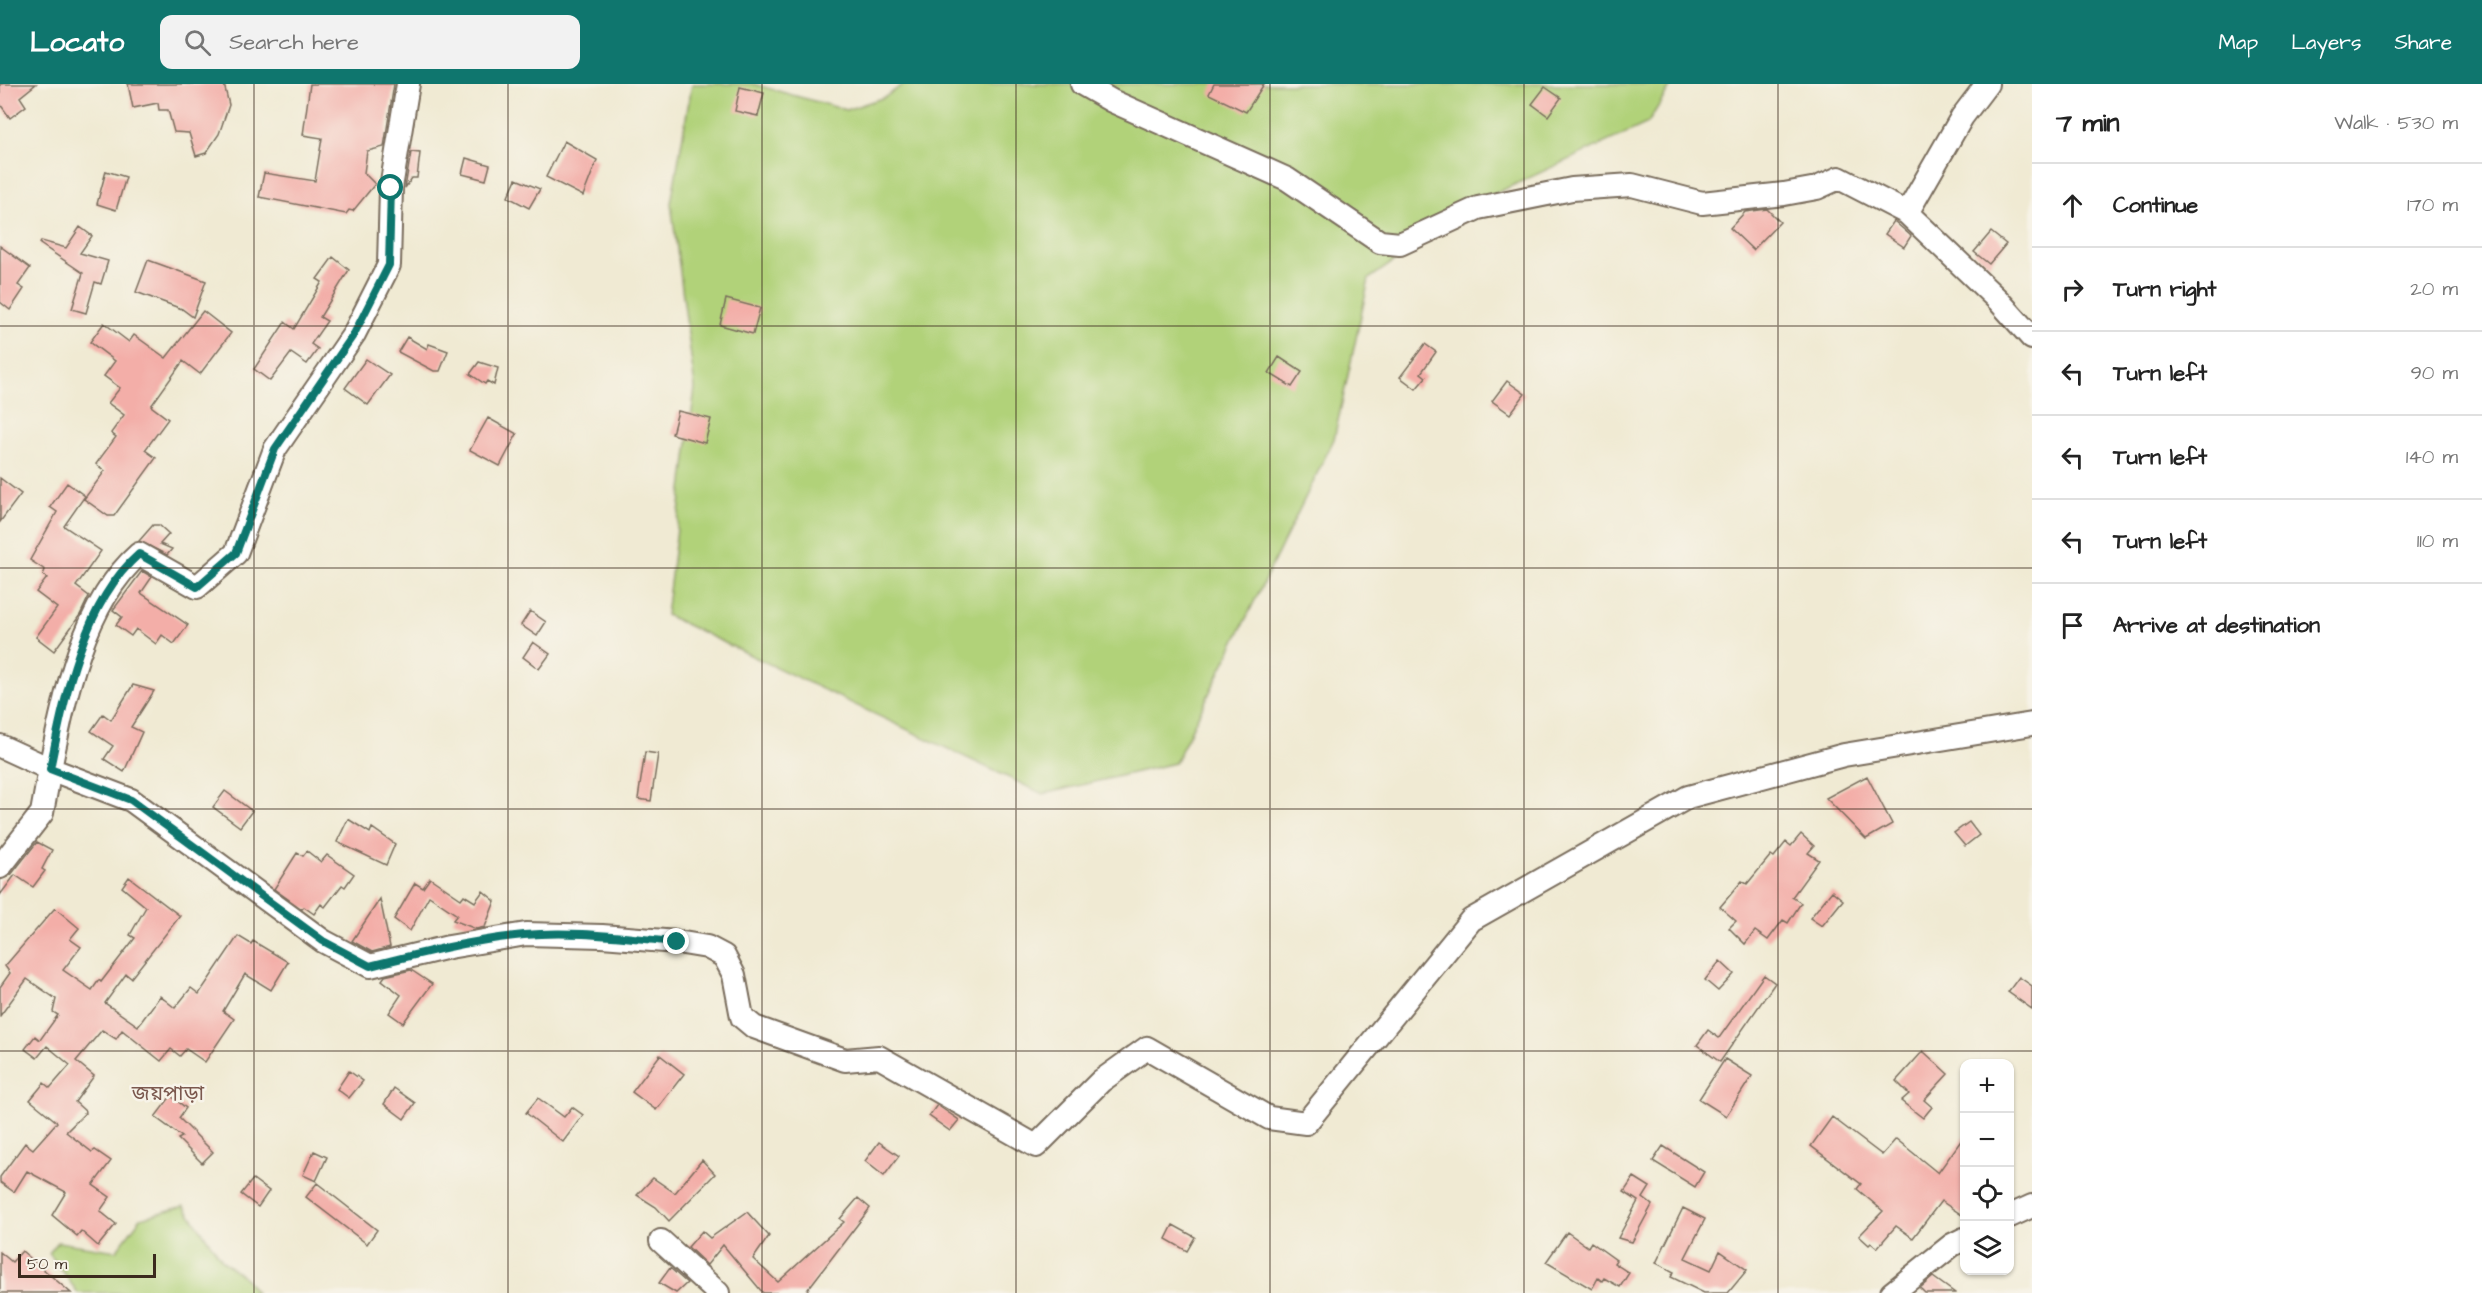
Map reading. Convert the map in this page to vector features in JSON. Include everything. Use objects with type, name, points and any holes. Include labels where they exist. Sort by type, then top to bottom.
[{"type":"street","points":[[0,867],[42,813],[65,694],[83,640],[121,569],[139,554],[197,587],[236,553],[275,449],[359,324],[389,265],[391,188],[408,84]]},
{"type":"street","points":[[1082,84],[1112,101],[1287,179],[1380,242],[1400,244],[1478,208],[1572,189],[1632,185],[1702,203],[1817,188],[1839,178],[1906,213],[1998,300],[2032,338]]},
{"type":"street","points":[[1906,213],[1962,117],[1987,84]]},
{"type":"street","points":[[0,746],[50,769],[131,800],[323,941],[370,966],[449,947],[526,934],[602,936],[708,947],[724,956],[734,975],[742,1017],[754,1027],[845,1060],[879,1057],[1036,1146],[1101,1081],[1147,1048],[1269,1118],[1306,1124],[1471,920],[1688,797],[1844,755],[2032,724]]},
{"type":"street","points":[[2014,1214],[2032,1206]]},
{"type":"street","points":[[661,1241],[718,1293]]},
{"type":"street","points":[[1892,1293],[1952,1245],[1960,1241]]},
{"type":"green space","points":[[692,84],[753,84],[846,110],[885,97],[904,84],[1672,84],[1648,123],[1481,200],[1369,279],[1334,439],[1175,763],[1043,794],[666,615],[695,388],[671,203]]},
{"type":"green space","points":[[184,1206],[223,1261],[246,1279],[256,1293],[78,1293],[49,1253],[58,1242],[116,1251],[141,1218]]},
{"type":"building","points":[[0,84],[36,84],[20,97],[26,106],[10,118],[0,104]]},
{"type":"building","points":[[128,84],[224,84],[229,105],[219,134],[206,153],[196,156],[189,133],[174,132],[168,110],[159,110],[158,103],[133,108]]},
{"type":"building","points":[[310,84],[394,84],[384,147],[367,151],[364,173],[375,184],[353,211],[349,210],[346,214],[259,197],[264,173],[315,181],[322,138],[303,135]]},
{"type":"building","points":[[1214,84],[1264,84],[1246,112],[1209,94]]},
{"type":"building","points":[[740,87],[764,93],[758,116],[735,111]]},
{"type":"building","points":[[1545,87],[1561,98],[1548,116],[1532,104]]},
{"type":"building","points":[[564,141],[597,160],[583,196],[546,177]]},
{"type":"building","points":[[411,152],[420,153],[417,178],[412,178],[405,188]]},
{"type":"building","points":[[466,158],[490,165],[486,180],[462,174]]},
{"type":"building","points":[[106,171],[126,177],[116,210],[97,204]]},
{"type":"building","points":[[516,179],[540,189],[529,208],[508,197]]},
{"type":"building","points":[[1767,209],[1780,222],[1753,250],[1730,228],[1745,212]]},
{"type":"building","points":[[1894,221],[1911,236],[1904,247],[1885,234]]},
{"type":"building","points":[[80,227],[92,236],[80,253],[108,261],[101,284],[95,282],[86,313],[72,309],[83,273],[40,244],[41,241],[66,248]]},
{"type":"building","points":[[1991,232],[2006,244],[1989,264],[1974,252]]},
{"type":"building","points":[[0,246],[30,268],[18,285],[24,289],[10,310],[0,302]]},
{"type":"building","points":[[333,257],[349,270],[320,317],[327,321],[311,344],[318,349],[307,364],[291,353],[270,381],[254,369],[285,322],[294,329],[322,282],[317,279]]},
{"type":"building","points":[[148,260],[206,281],[193,317],[182,309],[136,292]]},
{"type":"building","points":[[726,299],[760,308],[753,334],[720,325]]},
{"type":"building","points":[[203,311],[231,333],[200,374],[183,361],[151,406],[168,419],[145,450],[156,458],[114,516],[108,516],[84,499],[105,471],[96,464],[116,437],[111,433],[124,415],[108,403],[120,388],[104,376],[115,361],[90,342],[104,323],[129,342],[134,335],[166,358]]},
{"type":"building","points":[[407,337],[427,349],[429,344],[448,351],[440,371],[434,371],[398,352]]},
{"type":"building","points":[[1425,344],[1436,352],[1421,373],[1426,377],[1416,389],[1400,377]]},
{"type":"building","points":[[1279,357],[1302,372],[1292,387],[1269,373]]},
{"type":"building","points":[[366,359],[390,375],[368,405],[345,388]]},
{"type":"building","points":[[479,362],[498,368],[494,385],[487,381],[485,384],[470,374]]},
{"type":"building","points":[[1507,381],[1525,394],[1510,414],[1492,401]]},
{"type":"building","points":[[678,411],[711,419],[705,443],[672,434]]},
{"type":"building","points":[[488,418],[517,434],[500,466],[470,450]]},
{"type":"building","points":[[0,478],[21,494],[0,522]]},
{"type":"building","points":[[67,483],[85,496],[64,526],[101,551],[76,586],[89,596],[80,615],[54,651],[36,637],[57,608],[36,592],[47,578],[43,575],[45,570],[30,560],[57,512],[50,507]]},
{"type":"building","points":[[153,525],[159,525],[169,534],[160,544],[172,549],[167,555],[139,541]]},
{"type":"building","points":[[142,571],[152,577],[141,593],[188,625],[174,644],[162,635],[156,644],[136,629],[131,636],[116,625],[122,617],[113,610]]},
{"type":"building","points":[[530,611],[546,622],[537,636],[521,625]]},
{"type":"building","points":[[533,642],[550,654],[539,669],[523,657]]},
{"type":"building","points":[[133,685],[154,691],[131,727],[142,732],[124,772],[104,759],[113,746],[91,731],[103,714],[111,720]]},
{"type":"building","points":[[645,752],[658,754],[651,801],[638,799]]},
{"type":"building","points":[[1867,776],[1892,824],[1866,839],[1826,798]]},
{"type":"building","points":[[225,791],[252,811],[240,827],[213,807]]},
{"type":"building","points":[[348,819],[370,833],[372,828],[395,844],[386,865],[337,842]]},
{"type":"building","points":[[1969,822],[1979,835],[1965,846],[1954,833]]},
{"type":"building","points":[[1801,834],[1814,846],[1808,853],[1819,860],[1792,897],[1801,903],[1788,923],[1783,920],[1768,940],[1755,931],[1745,944],[1729,928],[1736,921],[1720,907],[1742,881],[1747,884],[1771,855],[1774,857],[1786,842],[1791,846]]},
{"type":"building","points":[[37,842],[52,850],[42,869],[45,871],[33,887],[15,875],[0,895],[0,880],[11,875]]},
{"type":"building","points":[[307,851],[321,862],[327,855],[354,874],[345,887],[342,885],[325,907],[321,904],[314,914],[304,907],[302,909],[274,889],[297,853],[303,856]]},
{"type":"building","points":[[129,877],[180,916],[131,978],[126,974],[105,1003],[138,1026],[160,996],[175,1008],[191,988],[199,994],[238,936],[251,944],[253,941],[288,962],[271,990],[245,974],[223,1011],[234,1019],[205,1062],[186,1049],[180,1056],[171,1049],[161,1061],[122,1030],[116,1039],[102,1030],[76,1061],[94,1076],[75,1102],[86,1112],[66,1132],[92,1152],[95,1150],[111,1161],[93,1185],[110,1197],[100,1211],[116,1224],[98,1246],[81,1231],[77,1236],[52,1215],[66,1192],[27,1171],[14,1192],[0,1182],[0,1177],[25,1143],[33,1149],[57,1122],[30,1100],[44,1083],[50,1088],[70,1065],[47,1046],[37,1058],[25,1049],[35,1036],[40,1040],[58,1015],[53,1012],[56,999],[27,979],[0,1016],[0,987],[10,973],[5,966],[55,908],[79,928],[70,939],[81,947],[63,970],[92,990],[99,980],[101,982],[135,938],[130,935],[146,907],[122,887]]},
{"type":"building","points":[[430,878],[461,899],[464,895],[475,902],[483,891],[495,901],[485,927],[476,929],[453,920],[457,915],[429,896],[410,931],[394,919],[415,883],[423,888]]},
{"type":"building","points":[[1832,891],[1843,900],[1822,926],[1810,918]]},
{"type":"building","points":[[380,899],[390,947],[372,952],[352,941]]},
{"type":"building","points":[[1720,961],[1734,974],[1718,991],[1705,980]]},
{"type":"building","points":[[411,970],[432,984],[403,1023],[389,1013],[401,995],[382,980],[385,976]]},
{"type":"building","points":[[1764,975],[1775,983],[1720,1062],[1697,1045],[1708,1030],[1719,1038]]},
{"type":"building","points":[[2019,977],[2032,986],[2032,1009],[2008,992]]},
{"type":"building","points":[[1923,1051],[1948,1074],[1924,1100],[1932,1107],[1923,1118],[1901,1101],[1909,1094],[1896,1081]]},
{"type":"building","points":[[660,1055],[684,1074],[656,1110],[632,1092]]},
{"type":"building","points":[[1725,1059],[1752,1076],[1726,1116],[1699,1099]]},
{"type":"building","points":[[349,1071],[363,1081],[349,1098],[337,1089]]},
{"type":"building","points":[[394,1088],[415,1103],[404,1119],[384,1104]]},
{"type":"building","points":[[171,1096],[186,1108],[179,1118],[213,1152],[202,1163],[178,1139],[182,1137],[155,1117]]},
{"type":"building","points":[[538,1098],[564,1117],[572,1107],[583,1115],[563,1142],[526,1113]]},
{"type":"building","points":[[937,1105],[959,1120],[950,1131],[929,1116]]},
{"type":"building","points":[[1832,1117],[1882,1155],[1896,1139],[1938,1173],[1960,1142],[1960,1214],[1941,1201],[1913,1238],[1896,1226],[1877,1248],[1871,1243],[1869,1245],[1859,1236],[1883,1211],[1857,1189],[1861,1184],[1811,1146]]},
{"type":"building","points":[[879,1142],[899,1156],[884,1176],[865,1161]]},
{"type":"building","points":[[1663,1146],[1704,1172],[1695,1187],[1653,1161]]},
{"type":"building","points":[[314,1151],[327,1157],[316,1181],[303,1175]]},
{"type":"building","points":[[702,1160],[715,1174],[669,1221],[656,1207],[637,1195],[653,1178],[675,1193]]},
{"type":"building","points":[[1634,1177],[1650,1187],[1643,1198],[1652,1205],[1632,1242],[1618,1238],[1638,1201],[1624,1192]]},
{"type":"building","points":[[253,1179],[269,1191],[258,1207],[241,1194]]},
{"type":"building","points":[[317,1183],[377,1230],[367,1244],[306,1197]]},
{"type":"building","points":[[858,1198],[870,1208],[805,1293],[763,1293],[723,1245],[707,1265],[688,1247],[702,1231],[710,1238],[747,1212],[769,1236],[753,1259],[778,1282],[844,1222],[840,1219]]},
{"type":"building","points":[[1683,1208],[1705,1219],[1685,1258],[1711,1270],[1720,1251],[1747,1270],[1728,1293],[1704,1293],[1671,1277],[1674,1272],[1656,1263]]},
{"type":"building","points":[[1173,1225],[1195,1237],[1187,1251],[1166,1239]]},
{"type":"building","points":[[1567,1232],[1588,1247],[1591,1242],[1616,1260],[1614,1263],[1629,1273],[1620,1287],[1604,1278],[1602,1281],[1598,1278],[1592,1289],[1546,1262]]},
{"type":"building","points":[[22,1251],[71,1293],[0,1293],[0,1252],[12,1262]]},
{"type":"building","points":[[670,1268],[687,1283],[676,1293],[659,1283]]},
{"type":"building","points":[[1933,1277],[1955,1293],[1925,1293],[1920,1288]]},
{"type":"district","name":"জয়পাড়া","points":[[168,1093]]},
{"type":"route","points":[[391,188],[389,265],[354,334],[275,449],[236,553],[197,587],[139,554],[121,569],[83,640],[65,694],[50,769],[131,800],[323,941],[370,966],[449,947],[526,934],[602,936],[677,942]]}]
